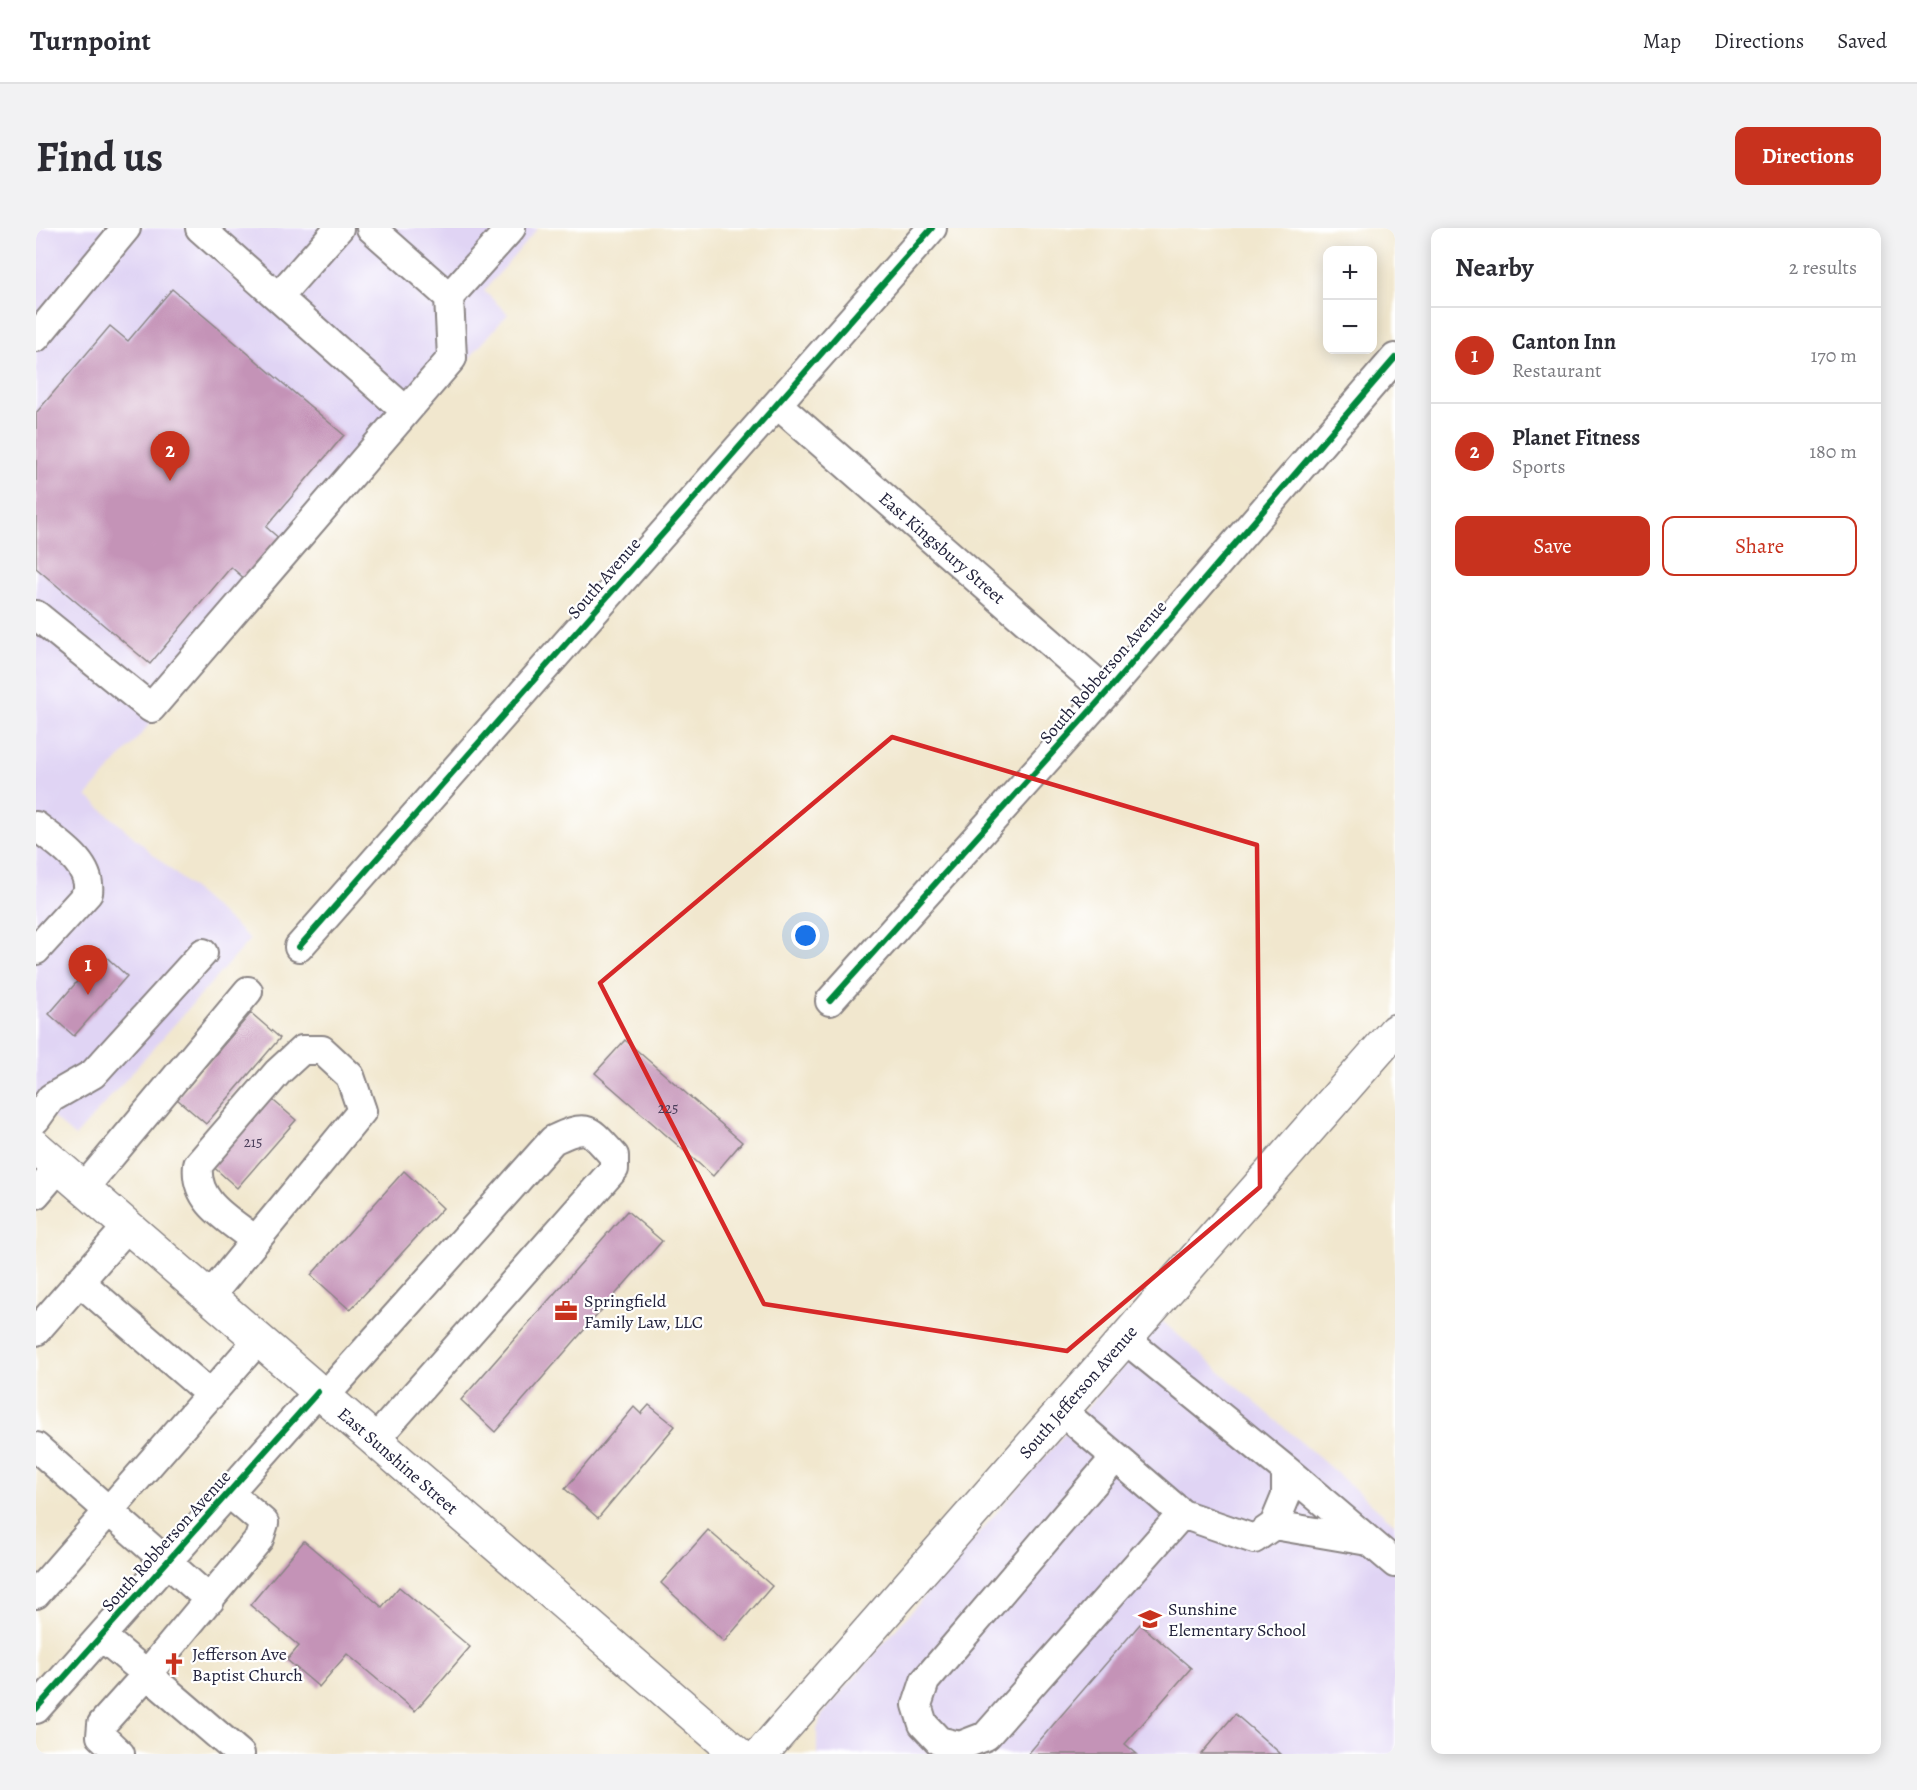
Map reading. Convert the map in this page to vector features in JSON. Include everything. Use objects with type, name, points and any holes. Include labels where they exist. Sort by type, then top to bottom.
[{"type":"main road","name":"South Jefferson Avenue","points":[[761,1754],[1395,1031]]},
{"type":"main road","name":"East Sunshine Street","points":[[48,1157],[738,1754]]},
{"type":"street","points":[[36,337],[126,228]]},
{"type":"street","points":[[200,228],[406,411]]},
{"type":"street","points":[[278,297],[339,228]]},
{"type":"street","points":[[371,228],[450,297]]},
{"type":"street","points":[[36,615],[151,708],[452,358],[450,297],[511,228]]},
{"type":"street","name":"South Avenue","points":[[299,947],[932,228]]},
{"type":"street","name":"South Robberson Avenue","points":[[830,1001],[1107,692],[1395,358]]},
{"type":"street","name":"East Kingsbury Street","points":[[777,404],[1107,692]]},
{"type":"street","points":[[36,826],[82,866],[90,880],[88,893],[36,950]]},
{"type":"street","points":[[36,1119],[51,1098],[93,1074],[203,953]]},
{"type":"street","points":[[84,1188],[248,991]]},
{"type":"street","points":[[210,1296],[254,1239],[362,1110],[350,1076],[322,1050],[302,1050],[278,1072],[198,1165],[196,1182],[212,1207],[254,1239]]},
{"type":"street","name":"South Robberson Avenue","points":[[36,1709],[229,1493],[553,1140],[576,1129],[591,1131],[614,1156],[614,1169],[374,1441]]},
{"type":"street","points":[[36,1194],[48,1157]]},
{"type":"street","points":[[36,1331],[128,1226]]},
{"type":"street","points":[[79,1281],[211,1395]]},
{"type":"street","points":[[1125,1338],[1395,1563]]},
{"type":"street","points":[[36,1594],[258,1340]]},
{"type":"street","points":[[1062,1411],[1182,1514],[1254,1539],[1274,1525],[1286,1496],[1286,1470]]},
{"type":"street","points":[[36,1447],[210,1600]]},
{"type":"street","points":[[1115,1458],[925,1681],[917,1705],[923,1724],[939,1741],[960,1746],[986,1737],[1182,1514]]},
{"type":"street","points":[[120,1754],[101,1736],[102,1724],[210,1600],[260,1539],[264,1530],[264,1523],[229,1493]]},
{"type":"street","points":[[1274,1525],[1370,1541]]},
{"type":"street","points":[[101,1636],[240,1754]]},
{"type":"highlighted area","points":[[892,737],[1257,845],[1260,1187],[1067,1351],[764,1304],[600,983]]},
{"type":"shaded area","points":[[36,228],[538,228],[484,291],[508,314],[87,796],[250,939],[75,1137],[36,1103]]},
{"type":"shaded area","name":"Sunshine Elementary School","points":[[1162,1321],[1395,1524],[1395,1754],[817,1754],[817,1730],[822,1715]]},
{"type":"building","points":[[172,289],[344,435],[266,527],[281,540],[246,580],[231,567],[150,664],[36,568],[36,413],[110,326],[128,341]]},
{"type":"building","points":[[102,953],[127,976],[74,1036],[49,1014]]},
{"type":"building","points":[[251,1013],[280,1038],[206,1124],[177,1099]]},
{"type":"building","points":[[625,1040],[742,1142],[713,1176],[595,1073]]},
{"type":"building","points":[[268,1096],[296,1120],[237,1188],[209,1163]]},
{"type":"building","points":[[404,1171],[443,1208],[350,1310],[311,1275]]},
{"type":"building","points":[[627,1211],[662,1241],[495,1432],[461,1400]]},
{"type":"building","points":[[649,1405],[675,1426],[598,1518],[565,1489],[634,1407],[641,1414]]},
{"type":"building","points":[[708,1530],[772,1586],[724,1642],[661,1583]]},
{"type":"building","points":[[304,1541],[382,1607],[399,1587],[470,1647],[415,1711],[347,1654],[319,1687],[287,1660],[299,1646],[250,1605]]},
{"type":"building","points":[[1140,1624],[1191,1668],[1125,1744],[1137,1754],[1028,1754]]},
{"type":"building","points":[[1235,1714],[1281,1754],[1201,1754]]},
{"type":"cycle path","points":[[299,947],[932,228]]},
{"type":"cycle path","points":[[830,1001],[1107,692],[1395,358]]},
{"type":"cycle path","points":[[36,1709],[318,1392]]},
{"type":"place","name":"Planet Fitness","points":[[170,481]]},
{"type":"place","name":"Canton Inn","points":[[88,995]]},
{"type":"place","name":"Springfield Family Law, LLC","points":[[566,1311]]},
{"type":"place","name":"Sunshine Elementary School","points":[[1150,1619]]},
{"type":"place","name":"Jefferson Ave Baptist Church","points":[[174,1664]]}]
